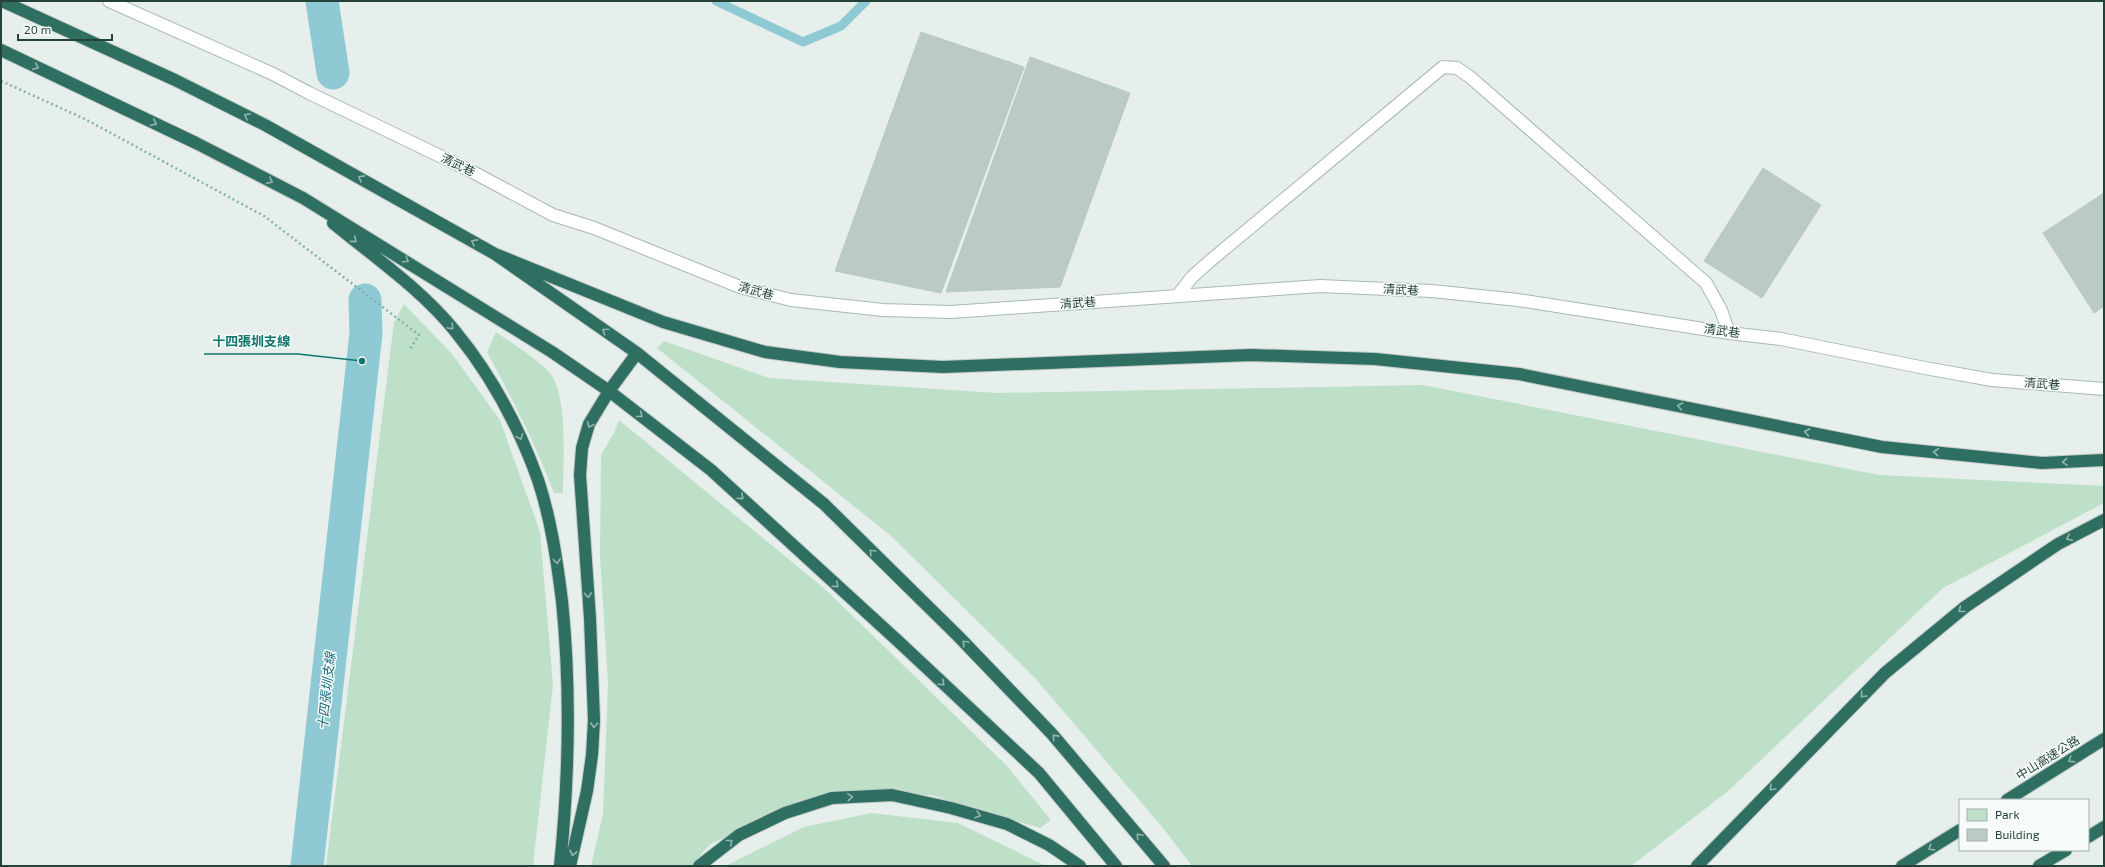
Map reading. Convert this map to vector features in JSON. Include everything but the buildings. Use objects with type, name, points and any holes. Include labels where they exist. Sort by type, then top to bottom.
[{"type":"highway","points":[[2,1],[175,80],[265,125],[495,254],[637,353],[750,443],[830,510],[959,637],[1052,734],[1164,866]]},
{"type":"highway","points":[[1,50],[196,143],[303,198],[545,347],[609,391],[711,470],[1039,773],[1116,866]]},
{"type":"highway","points":[[303,198],[428,302],[455,331],[482,369],[512,417],[538,481],[557,556],[566,641],[569,730],[560,866]]},
{"type":"highway","points":[[495,254],[663,322],[765,352],[840,362],[943,367],[1251,355],[1375,359],[1519,374],[1882,447],[2042,463],[2104,460]]},
{"type":"highway","points":[[570,866],[587,791],[592,755],[594,720],[590,618],[580,475],[582,448],[589,424],[609,391],[637,353]]},
{"type":"highway","points":[[1697,866],[1885,673],[1966,606],[2058,544],[2104,520]]},
{"type":"highway","name":"中山高速公路","points":[[2010,799],[2104,739]]},
{"type":"highway","points":[[700,866],[739,834],[785,813],[832,798],[892,795],[951,808],[1007,824],[1049,845],[1080,866]]},
{"type":"highway","points":[[2089,835],[2104,827]]},
{"type":"highway","points":[[1902,866],[1959,831]]},
{"type":"highway","points":[[2039,866],[2064,851]]},
{"type":"lane","name":"清武巷","points":[[108,1],[274,74],[309,94],[469,170],[553,215],[594,228],[740,287],[791,300],[883,310],[951,312],[1320,286],[1432,291],[1518,300],[1729,333],[1781,339],[1992,380],[2104,388]]},
{"type":"lane","points":[[1178,295],[1192,277],[1210,261],[1443,67],[1457,68],[1470,77],[1706,283],[1722,310],[1729,333]]},
{"type":"path","points":[[1,81],[85,119],[264,216],[419,334],[410,349]]},
{"type":"green space","points":[[404,304],[452,354],[500,420],[540,532],[553,685],[533,866],[326,866],[394,322]]},
{"type":"green space","points":[[496,332],[536,360],[548,371],[555,381],[562,411],[564,447],[563,493],[554,493],[523,421],[487,352]]},
{"type":"green space","points":[[664,341],[769,378],[998,393],[1423,385],[1879,475],[2104,486],[2104,503],[1943,588],[1727,792],[1631,866],[1192,866],[1163,828],[1035,678],[891,536],[657,348]]},
{"type":"green space","points":[[619,420],[825,589],[1006,765],[1051,820],[1040,828],[932,795],[821,798],[710,844],[691,866],[591,866],[603,814],[608,683],[600,556],[601,455],[614,433]]},
{"type":"green space","points":[[871,813],[958,823],[1046,866],[725,866],[804,827]]},
{"type":"waterway","name":"十四張圳支線","points":[[322,1],[333,73]]},
{"type":"waterway","points":[[716,1],[803,42],[841,26],[866,1]]},
{"type":"waterway","name":"十四張圳支線","points":[[307,866],[366,333],[365,300]]},
{"type":"place","name":"十四張圳支線","points":[[362,361]]}]
